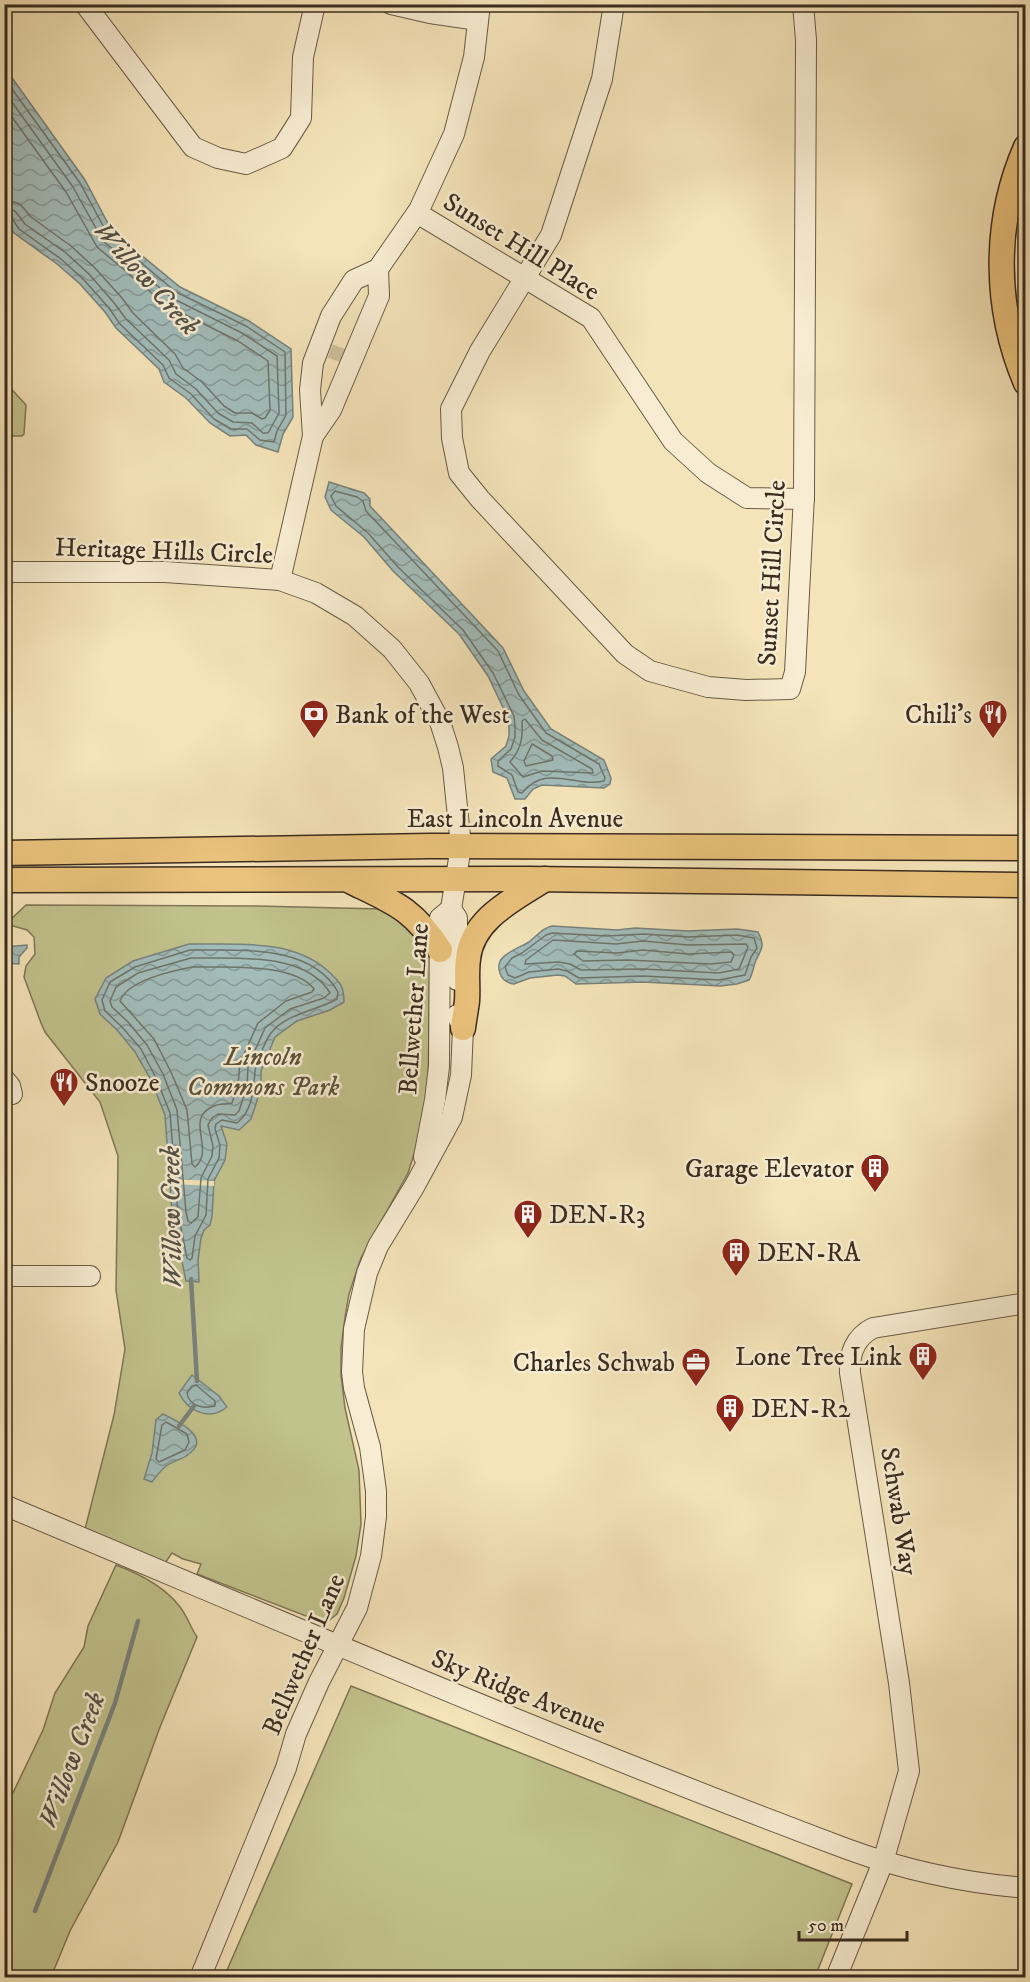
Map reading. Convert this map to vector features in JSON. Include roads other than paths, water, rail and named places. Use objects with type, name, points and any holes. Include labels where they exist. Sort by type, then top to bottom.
[{"type":"main road","points":[[1026,147],[1014,178],[1007,208],[1002,251],[1002,294],[1008,334],[1026,383]]},
{"type":"main road","name":"East Lincoln Avenue","points":[[4,853],[459,862],[1026,848]]},
{"type":"main road","name":"East Lincoln Avenue","points":[[4,880],[344,879],[459,862],[545,879],[1026,885]]},
{"type":"main road","points":[[344,879],[407,910],[419,921],[440,950]]},
{"type":"main road","points":[[463,1028],[467,1000],[468,960],[470,948],[477,933],[498,910],[545,879]]},
{"type":"main road","points":[[850,882],[1026,902]]},
{"type":"street","points":[[85,4],[193,147],[218,158],[246,164],[282,148],[301,118],[303,57],[315,4]]},
{"type":"street","points":[[313,436],[331,410],[341,358],[352,325],[378,276],[417,213],[454,134],[474,57],[479,12],[430,13],[391,4]]},
{"type":"street","points":[[525,277],[551,235],[599,90],[614,4]]},
{"type":"street","name":"Sunset Hill Circle","points":[[525,277],[480,351],[451,409],[452,438],[459,473],[480,499],[625,654],[650,670],[708,687],[746,690],[790,688],[795,672],[804,499],[806,40],[803,4]]},
{"type":"street","name":"Sunset Hill Place","points":[[417,213],[591,318],[673,441],[708,473],[747,498],[804,499]]},
{"type":"street","points":[[280,580],[313,436],[310,390],[313,363],[331,316],[354,280],[378,276]]},
{"type":"street","points":[[313,363],[341,358],[378,296],[378,276]]},
{"type":"street","points":[[326,330],[341,358]]},
{"type":"street","name":"Heritage Hills Circle","points":[[4,572],[165,572],[280,580],[316,592],[355,616],[392,649],[419,683],[440,722],[453,768],[459,862],[451,909]]},
{"type":"street","name":"Bellwether Lane","points":[[200,1977],[286,1768],[296,1734],[337,1645],[357,1608],[367,1574],[376,1517],[376,1491],[372,1459],[354,1388],[352,1372],[354,1329],[358,1303],[378,1246],[420,1174],[452,1117],[461,1075],[463,1028],[457,1016],[457,918],[451,909],[440,918],[439,1066],[435,1101],[420,1174]]},
{"type":"street","points":[[4,1276],[90,1276]]},
{"type":"street","name":"Schwab Way","points":[[836,1977],[883,1862],[909,1771],[899,1683],[850,1373],[850,1355],[860,1336],[873,1328],[1026,1304]]},
{"type":"street","name":"Sky Ridge Avenue","points":[[4,1505],[337,1645],[789,1828],[883,1862],[930,1874],[1026,1888]]},
{"type":"water","points":[[5,68],[85,180],[112,231],[180,287],[249,321],[291,349],[293,417],[283,434],[278,452],[256,445],[246,435],[230,436],[210,423],[186,398],[164,382],[159,369],[116,328],[80,284],[14,233],[5,218]]},
{"type":"water","points":[[329,482],[364,493],[370,499],[370,506],[503,648],[524,691],[551,729],[604,760],[611,778],[610,784],[604,788],[542,785],[533,789],[525,799],[515,799],[507,778],[493,772],[491,759],[506,746],[509,727],[508,718],[488,676],[459,634],[393,571],[364,537],[331,510],[325,497]]},
{"type":"water","points":[[552,926],[617,930],[635,928],[688,931],[737,929],[758,932],[762,947],[749,980],[737,984],[720,986],[643,982],[576,984],[565,976],[558,975],[530,978],[514,984],[503,979],[499,967],[503,957],[529,942],[545,928]]},
{"type":"water","points":[[189,944],[244,944],[280,948],[297,953],[313,960],[336,978],[342,988],[344,1002],[330,1010],[297,1021],[275,1037],[261,1071],[261,1088],[251,1119],[239,1130],[221,1126],[227,1144],[225,1160],[214,1181],[210,1225],[204,1230],[201,1238],[198,1260],[199,1282],[186,1281],[172,1213],[165,1115],[151,1080],[135,1052],[100,1014],[95,999],[106,978],[133,961]]},
{"type":"water","points":[[27,945],[19,957],[19,964],[5,963],[5,947]]},
{"type":"water","points":[[192,1375],[219,1396],[227,1407],[207,1414],[188,1405],[179,1393]]},
{"type":"water","points":[[163,1414],[191,1431],[197,1443],[186,1456],[167,1465],[152,1482],[144,1479],[152,1453],[156,1420]]},
{"type":"waterway","name":"Willow Creek","points":[[191,1279],[197,1381]]},
{"type":"waterway","name":"Willow Creek","points":[[179,1426],[194,1406]]},
{"type":"waterway","name":"Willow Creek","points":[[35,1911],[115,1703],[138,1621]]},
{"type":"tunnel","points":[[337,361],[342,348]]},
{"type":"place","name":"Bank of the West","points":[[314,740]]},
{"type":"place","name":"Chili's","points":[[993,740]]},
{"type":"place","name":"Snooze","points":[[64,1108]]},
{"type":"place","name":"Garage Elevator","points":[[875,1194]]},
{"type":"place","name":"DEN-R3","points":[[528,1240]]},
{"type":"place","name":"DEN-RA","points":[[736,1278]]},
{"type":"place","name":"Lone Tree Link","points":[[923,1382]]},
{"type":"place","name":"Charles Schwab","points":[[696,1388]]},
{"type":"place","name":"DEN-R2","points":[[730,1434]]},
{"type":"park label","name":"Lincoln Commons Park","points":[[263,1071]]}]
